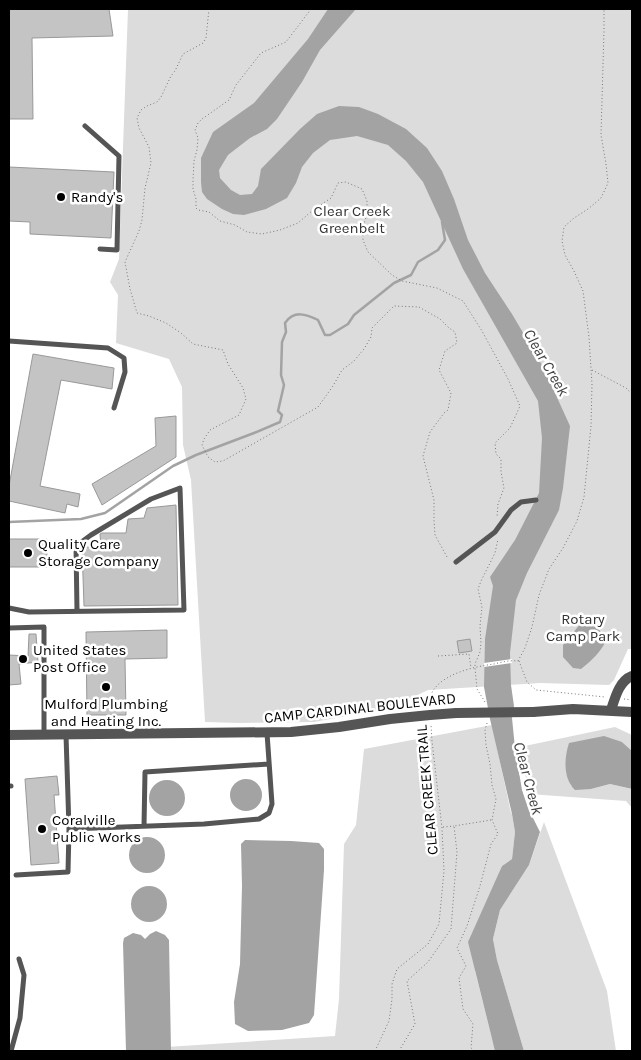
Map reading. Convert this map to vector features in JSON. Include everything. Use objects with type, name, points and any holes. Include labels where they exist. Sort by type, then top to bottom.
[{"type":"street","points":[[632,676],[626,678],[611,710],[632,714]]},
{"type":"street","name":"CAMP CARDINAL BOULEVARD","points":[[9,735],[267,733],[339,728],[430,714],[611,710]]},
{"type":"lane","points":[[85,126],[119,156],[117,250],[100,249]]},
{"type":"lane","points":[[9,341],[108,348],[124,358],[124,372],[114,408]]},
{"type":"lane","points":[[9,608],[29,612],[184,610],[180,488],[151,499],[76,546],[77,611]]},
{"type":"lane","points":[[456,562],[495,532],[511,510],[521,502],[536,500]]},
{"type":"lane","points":[[9,628],[44,627],[44,735]]},
{"type":"lane","points":[[69,829],[204,824],[259,819],[269,813],[272,804],[267,733]]},
{"type":"lane","points":[[16,875],[68,872],[69,829],[66,735]]},
{"type":"lane","points":[[144,826],[145,772],[269,764]]},
{"type":"lane","points":[[12,1051],[22,1001],[24,975],[20,959]]},
{"type":"path","points":[[209,9],[204,42],[183,54],[161,97],[157,102],[141,110],[137,118],[139,128],[149,147],[151,163],[145,188],[139,231],[125,262],[137,313],[166,323],[193,344],[223,350],[228,364],[244,388],[246,399],[239,414],[210,430],[204,439],[202,445],[208,457],[216,462],[223,461],[318,407],[342,370],[354,362],[364,349],[371,337],[372,328],[394,306],[419,307],[440,319],[455,332],[457,344],[445,351],[439,370],[451,393],[448,410],[430,432],[423,456],[434,500],[435,535],[447,557]]},
{"type":"path","points":[[311,9],[286,42],[261,54],[236,85],[230,100],[202,118],[198,123],[195,130],[198,138],[194,161],[193,189],[196,208],[209,212],[220,222],[235,225],[247,232],[262,234],[298,223],[331,198],[338,183],[346,182],[362,189],[367,201],[367,214],[362,240],[368,252],[402,281],[437,288],[462,301],[482,331],[508,378],[520,406],[510,428],[495,443],[496,454],[501,459],[504,488],[498,504],[495,532],[499,538],[495,553],[478,589],[482,607],[481,643],[475,668],[477,689],[486,709]]},
{"type":"path","points":[[604,9],[600,135],[608,183],[602,198],[564,227],[562,241],[565,255],[583,291],[589,337],[591,426],[584,497],[577,521],[564,548],[549,569],[527,641],[518,661],[527,682],[536,690],[632,700]]},
{"type":"path","points":[[591,370],[626,388],[632,394]]},
{"type":"path","points":[[438,656],[469,654],[471,669]]},
{"type":"path","name":"CLEAR CREEK TRAIL","points":[[375,1051],[389,1021],[392,984],[397,969],[428,944],[439,924],[444,871],[442,828],[429,702],[431,694],[438,685],[462,671],[515,660],[518,661]]},
{"type":"path","points":[[474,1051],[471,1048],[473,1024],[463,1009],[459,978],[466,966],[457,948],[467,926],[491,844],[498,834],[492,820],[496,799],[486,744],[485,730],[488,718]]},
{"type":"path","points":[[442,828],[492,820]]},
{"type":"path","points":[[399,1051],[415,1024],[407,980],[428,962],[451,929],[457,852],[454,826]]},
{"type":"green space","name":"Clear Creek Greenbelt","points":[[128,9],[632,9],[632,649],[628,649],[614,680],[609,685],[540,683],[428,690],[390,708],[314,722],[205,722],[191,480],[183,445],[182,387],[169,359],[116,343],[118,295],[110,282],[119,259]]},
{"type":"green space","points":[[492,725],[515,832],[512,859],[502,866],[473,936],[475,971],[496,1051],[135,1051],[135,1049],[335,1036],[339,999],[344,844],[356,825],[364,749]]},
{"type":"green space","points":[[615,727],[632,735],[632,751],[622,742],[567,751],[566,771],[571,786],[591,789],[610,784],[632,789],[632,808],[626,801],[529,794],[520,747]]},
{"type":"green space","points":[[544,822],[607,991],[616,1051],[524,1051],[497,960],[493,939],[500,910],[529,865]]},
{"type":"shaded area","points":[[328,9],[356,9],[320,50],[302,82],[277,119],[267,129],[250,138],[228,155],[219,170],[220,178],[231,190],[240,195],[252,194],[258,186],[261,169],[300,129],[317,114],[339,106],[359,107],[378,114],[406,129],[427,148],[442,171],[468,240],[485,273],[542,365],[570,426],[559,510],[527,573],[516,600],[510,653],[514,706],[512,718],[522,790],[528,808],[540,832],[529,865],[500,910],[493,939],[497,960],[524,1051],[495,1051],[468,942],[502,866],[512,859],[515,832],[484,687],[485,639],[493,586],[490,577],[515,540],[539,493],[542,438],[538,401],[463,269],[423,182],[406,161],[388,145],[357,136],[330,140],[313,153],[302,167],[296,183],[287,198],[266,209],[244,215],[233,214],[222,209],[207,199],[202,192],[201,158],[213,132],[254,103],[308,39]]},
{"type":"shaded area","points":[[581,623],[596,628],[606,641],[595,656],[581,669],[573,668],[563,657],[563,645]]},
{"type":"shaded area","points":[[604,736],[622,742],[632,751],[632,789],[610,784],[591,789],[575,790],[568,780],[566,768],[566,755],[569,743]]},
{"type":"shaded area","points":[[246,779],[258,783],[262,795],[258,807],[246,811],[234,807],[230,795],[234,783]]},
{"type":"shaded area","points":[[167,780],[174,781],[180,785],[184,791],[184,805],[180,811],[174,815],[167,816],[160,815],[154,811],[150,805],[149,798],[150,791],[154,785],[160,781]]},
{"type":"shaded area","points":[[147,837],[154,838],[160,842],[164,848],[164,862],[160,868],[154,872],[147,873],[140,872],[134,868],[130,862],[129,855],[130,848],[134,842],[140,838]]},
{"type":"shaded area","points":[[245,840],[319,843],[324,849],[314,1015],[309,1023],[282,1030],[248,1031],[235,1024],[234,1002],[240,964],[241,844]]},
{"type":"shaded area","points":[[149,886],[156,887],[162,891],[166,897],[166,911],[162,917],[156,921],[149,922],[142,921],[136,917],[132,911],[131,904],[132,897],[136,891],[142,887]]},
{"type":"shaded area","points":[[156,931],[165,935],[169,940],[171,1051],[126,1051],[124,938],[133,933],[141,935],[145,939]]},
{"type":"pier","points":[[512,659],[512,663],[484,667],[484,663]]},
{"type":"building","points":[[9,9],[109,9],[113,36],[32,38],[33,119],[9,119]]},
{"type":"building","name":"Randy's","points":[[9,167],[114,172],[111,238],[30,234],[30,222],[9,221]]},
{"type":"building","points":[[33,354],[114,368],[112,389],[61,380],[40,486],[80,494],[78,507],[67,504],[65,513],[9,501],[9,486]]},
{"type":"building","points":[[176,416],[176,457],[102,505],[92,484],[156,446],[155,418]]},
{"type":"building","points":[[176,505],[178,605],[84,606],[82,547],[101,547],[100,534],[102,533],[126,533],[128,519],[144,518],[147,508]]},
{"type":"building","name":"Quality Care Storage Company","points":[[9,539],[47,539],[47,567],[9,567]]},
{"type":"building","name":"Mulford Plumbing and Heating Inc.","points":[[167,630],[167,658],[125,659],[126,715],[87,715],[86,632]]},
{"type":"building","name":"United States Post Office","points":[[29,634],[36,634],[38,662],[19,664],[21,684],[9,685],[9,655],[28,656]]},
{"type":"building","points":[[470,639],[472,651],[459,653],[457,641]]},
{"type":"building","name":"Coralville Public Works","points":[[57,776],[59,795],[54,795],[59,863],[31,865],[25,779]]},
{"type":"waterway","points":[[9,522],[81,519],[105,513],[173,466],[280,422],[282,415],[278,411],[284,385],[281,375],[282,342],[286,332],[285,323],[292,316],[300,314],[309,316],[318,320],[325,335],[330,335],[348,324],[354,315],[394,283],[411,275],[418,262],[438,250],[445,240],[442,222]]},
{"type":"place","name":"Randy's","points":[[61,197]]},
{"type":"place","name":"Quality Care Storage Company","points":[[28,553]]},
{"type":"place","name":"United States Post Office","points":[[23,659]]},
{"type":"place","name":"Mulford Plumbing and Heating Inc.","points":[[106,687]]},
{"type":"place","name":"Coralville Public Works","points":[[42,829]]},
{"type":"water label","name":"Clear Creek","points":[[547,362]]},
{"type":"water label","name":"Clear Creek","points":[[529,778]]},
{"type":"park label","name":"Rotary Camp Park","points":[[583,628]]}]
